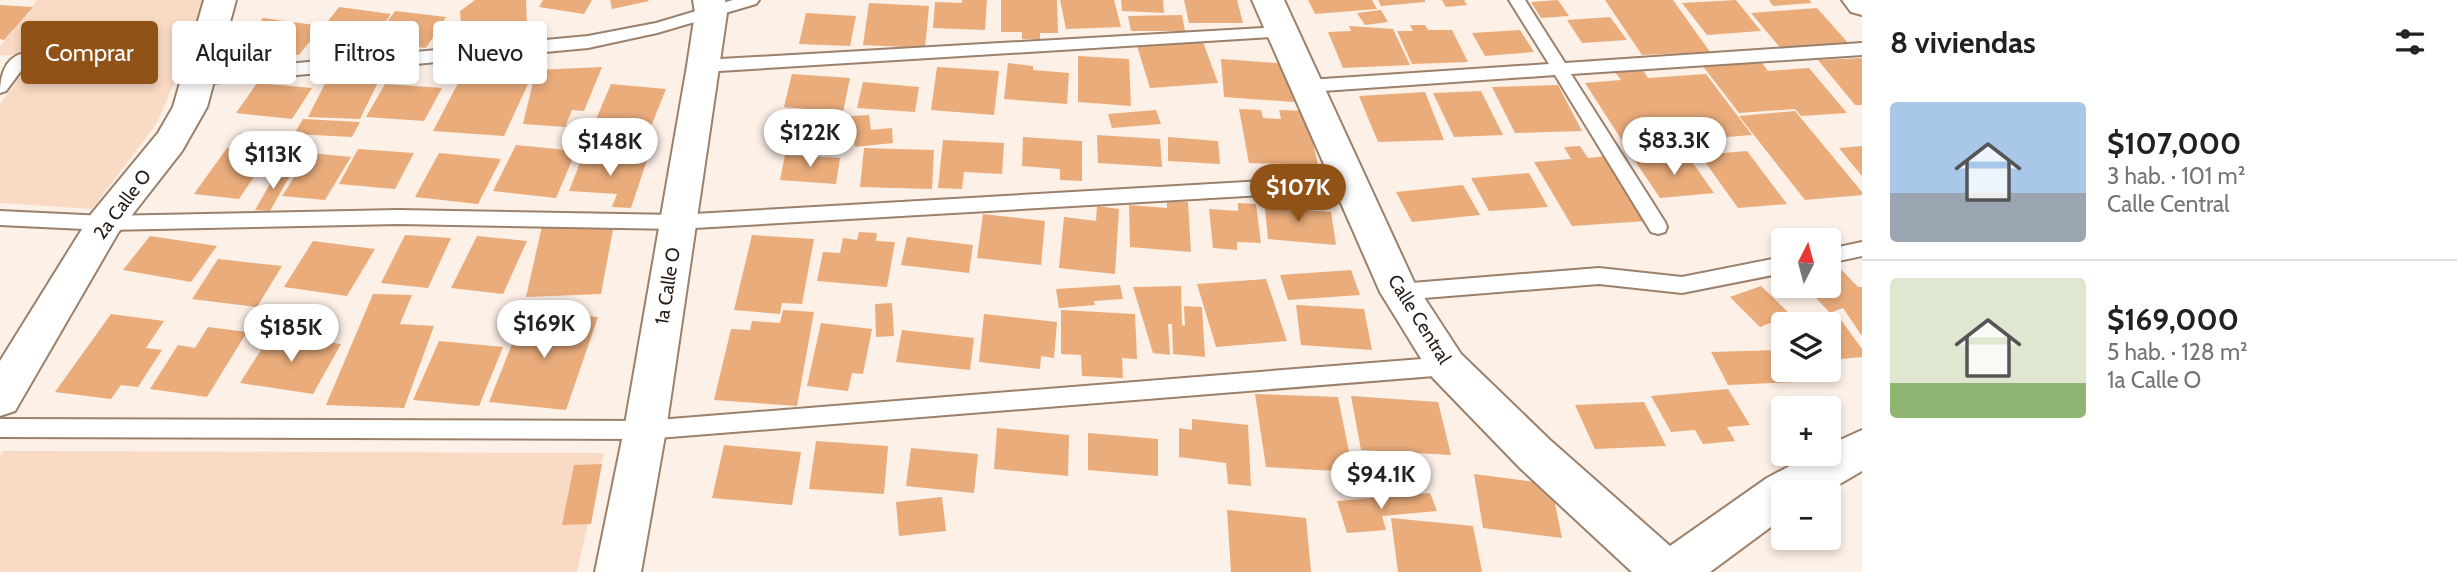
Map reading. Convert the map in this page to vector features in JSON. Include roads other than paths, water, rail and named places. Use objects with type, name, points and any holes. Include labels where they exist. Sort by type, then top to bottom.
[{"type":"street","name":"2a Calle O","points":[[215,21],[220,0]]},
{"type":"street","points":[[1858,0],[1862,5]]},
{"type":"street","name":"1a Calle O","points":[[618,572],[645,430],[703,66],[710,6]]},
{"type":"street","name":"Calle Central","points":[[1275,16],[1399,292],[1447,366],[1535,454],[1665,572]]},
{"type":"street","name":"2a Calle O","points":[[0,398],[105,223],[170,142],[190,107],[198,84]]},
{"type":"street","points":[[1806,480],[1862,449]]},
{"type":"street","points":[[1672,572],[1771,501]]},
{"type":"lane","points":[[296,69],[587,42],[657,28],[710,6],[751,0]]},
{"type":"lane","points":[[1517,0],[1658,227]]},
{"type":"lane","points":[[703,66],[1275,16]]},
{"type":"lane","points":[[1308,86],[1862,49]]},
{"type":"lane","points":[[0,59],[21,60],[0,87]]},
{"type":"lane","points":[[0,218],[105,223],[398,217],[677,222],[1348,183]]},
{"type":"lane","points":[[1841,253],[1862,249]]},
{"type":"lane","points":[[1399,292],[1599,276],[1682,285],[1771,267]]},
{"type":"lane","points":[[0,428],[645,430],[1447,366]]}]
